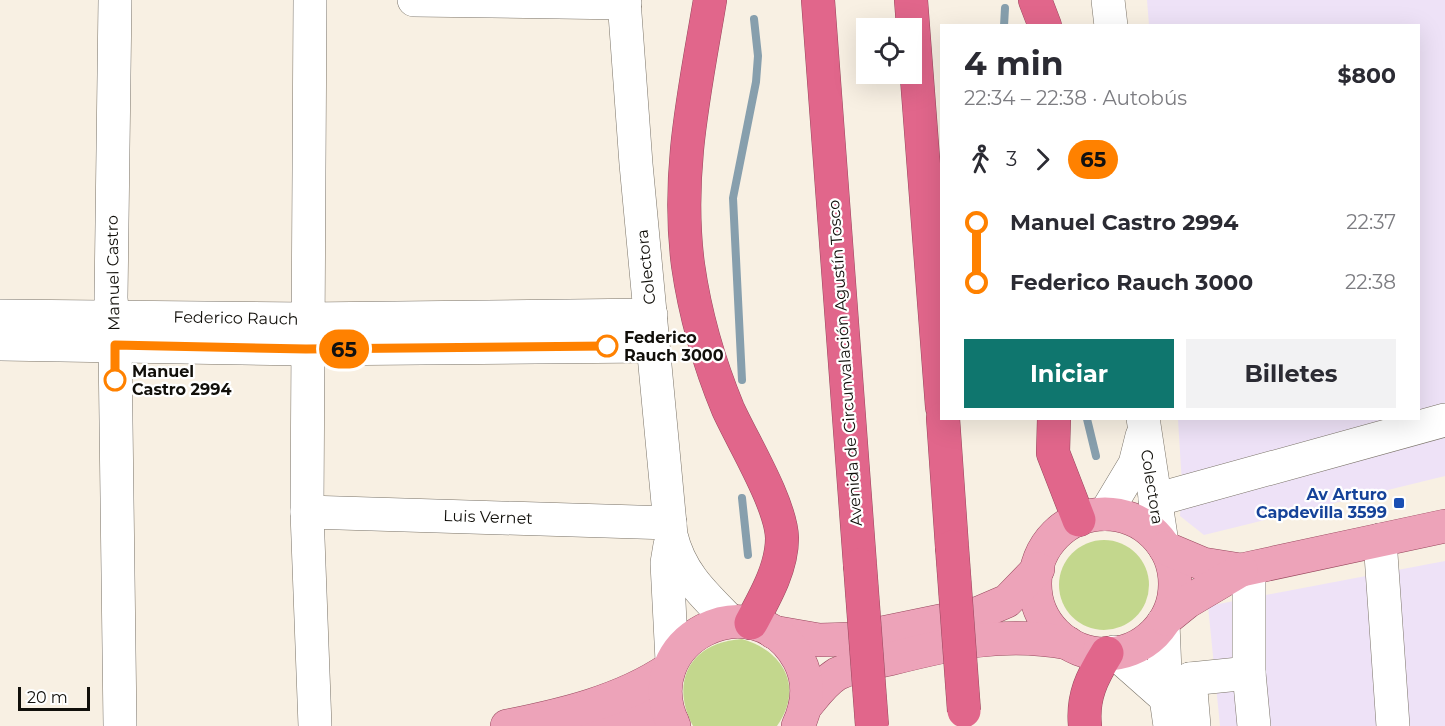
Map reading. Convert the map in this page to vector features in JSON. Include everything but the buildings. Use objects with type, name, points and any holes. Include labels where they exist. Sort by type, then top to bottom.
[{"type":"highway","points":[[710,0],[686,145],[682,200],[690,277],[705,344],[728,407],[771,500],[782,535],[775,572],[751,625]]},
{"type":"highway","name":"Avenida de Circunvalación Agustín Tosco","points":[[818,0],[872,726]]},
{"type":"highway","points":[[911,0],[940,381]]},
{"type":"highway","points":[[1035,0],[1044,24]]},
{"type":"highway","points":[[943,420],[965,719]]},
{"type":"highway","points":[[1054,420],[1053,453],[1092,517]]},
{"type":"highway","points":[[1085,726],[1086,695],[1090,682],[1111,653]]},
{"type":"main road","points":[[1068,643],[1052,629],[1040,608],[1036,595],[1038,569],[1048,544],[1068,525],[1092,517],[1123,516],[1142,524],[1164,545],[1203,564],[1245,570]]},
{"type":"main road","points":[[802,717],[822,686],[835,675],[848,669],[905,655],[1004,636],[1068,643],[1089,651],[1111,653],[1142,643],[1186,602],[1245,570],[1445,526]]},
{"type":"main road","points":[[1164,545],[1175,579],[1173,602],[1164,621]]},
{"type":"main road","points":[[673,724],[665,702],[671,665],[686,642],[698,632],[751,625],[819,640],[853,639],[979,613],[1006,601],[1038,569]]},
{"type":"main road","points":[[751,625],[794,650],[803,668],[807,687],[802,717]]},
{"type":"main road","points":[[507,726],[567,714],[629,690],[671,665]]},
{"type":"main road","points":[[567,714],[633,713],[673,724]]},
{"type":"street","name":"Manuel Castro","points":[[115,0],[111,298],[114,331],[120,726]]},
{"type":"street","points":[[310,0],[306,334],[307,512],[315,726]]},
{"type":"street","points":[[414,0],[624,1]]},
{"type":"street","points":[[1108,0],[1111,24]]},
{"type":"street","name":"Colectora","points":[[624,1],[636,164],[671,529],[676,556],[685,573],[751,625]]},
{"type":"street","name":"Federico Rauch","points":[[0,316],[114,331],[306,334],[652,330]]},
{"type":"street","name":"Federico Rauch","points":[[0,344],[114,331]]},
{"type":"street","points":[[1155,500],[1445,420]]},
{"type":"street","name":"Colectora","points":[[1092,517],[1135,464],[1143,425]]},
{"type":"street","name":"Colectora","points":[[1143,425],[1164,545]]},
{"type":"street","name":"Luis Vernet","points":[[307,512],[671,529]]},
{"type":"street","name":"Colectora","points":[[671,529],[667,563],[671,665]]},
{"type":"street","points":[[1380,540],[1393,726]]},
{"type":"street","points":[[1245,570],[1254,726]]},
{"type":"street","points":[[1164,621],[1175,701]]},
{"type":"street","points":[[1111,653],[1175,701],[1194,726]]},
{"type":"street","points":[[1175,701],[1250,673]]},
{"type":"shaded area","points":[[1147,0],[1445,0],[1445,476],[1204,535],[1180,516],[1182,485],[1178,420],[1420,420],[1420,24],[1149,24]]},
{"type":"shaded area","points":[[1445,561],[1445,726],[1220,726],[1208,606]]},
{"type":"green space","points":[[1104,540],[1121,544],[1136,553],[1145,568],[1149,585],[1145,602],[1136,617],[1121,626],[1104,630],[1087,626],[1072,617],[1063,602],[1059,585],[1063,568],[1072,553],[1087,544]]},
{"type":"green space","points":[[742,639],[769,652],[779,662],[789,685],[789,698],[785,712],[777,726],[693,726],[683,694],[689,667],[709,648],[724,642]]},
{"type":"waterway","points":[[1004,24],[1005,8]]},
{"type":"waterway","points":[[742,380],[733,198],[756,82],[758,56],[754,19]]},
{"type":"waterway","points":[[1087,420],[1096,456]]},
{"type":"waterway","points":[[742,498],[748,555]]},
{"type":"bus line","name":"65","points":[[115,380],[115,345],[306,349],[607,346]]},
{"type":"place","name":"Federico Rauch 3000","points":[[607,346]]},
{"type":"place","name":"Manuel Castro 2994","points":[[115,380]]},
{"type":"place","name":"Av Arturo Capdevilla 3599","points":[[1399,503]]}]
